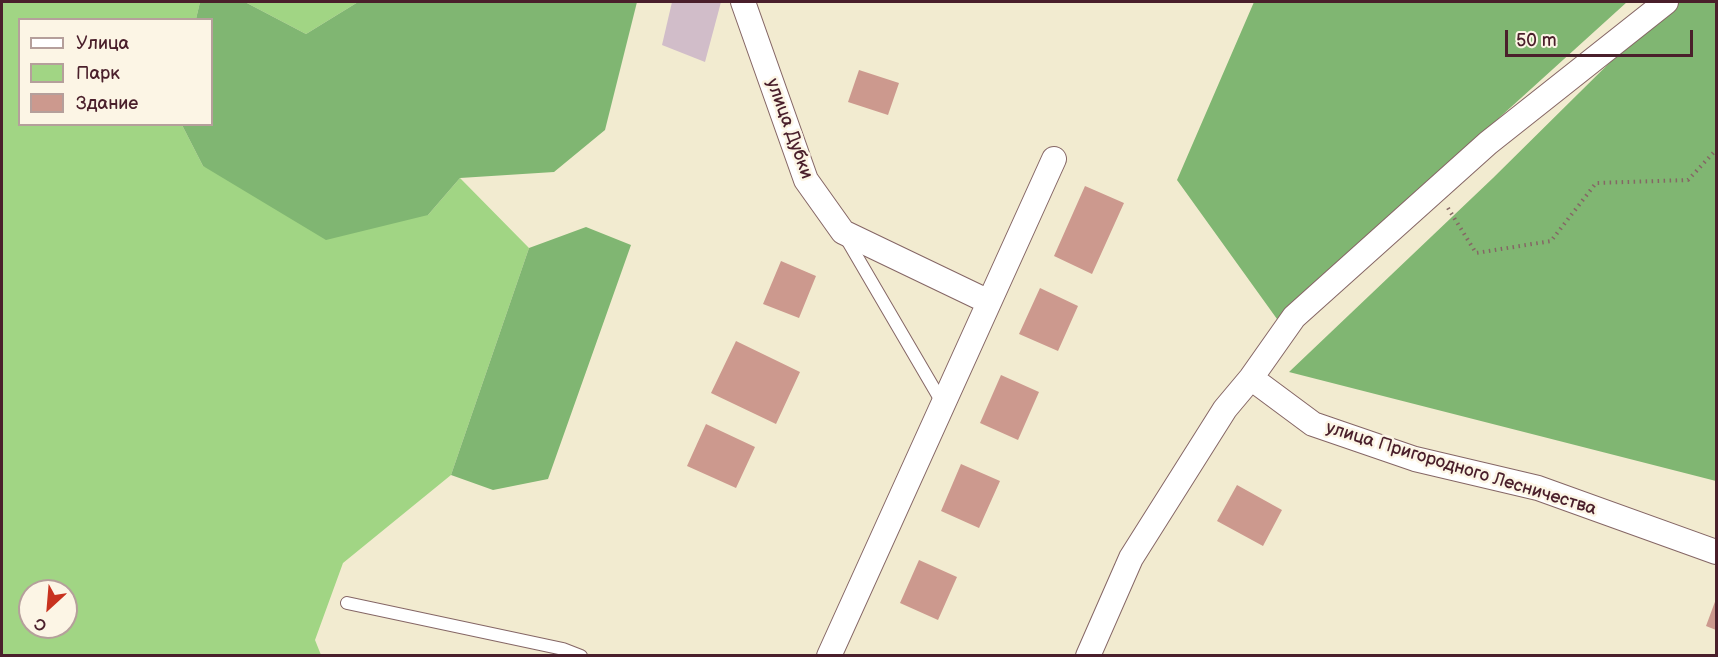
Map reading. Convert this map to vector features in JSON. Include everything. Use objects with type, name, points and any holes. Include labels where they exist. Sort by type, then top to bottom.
[{"type":"street","name":"улица Дубки","points":[[743,2],[806,180],[843,231],[989,302]]},
{"type":"street","points":[[1088,656],[1131,558],[1225,410],[1251,378],[1293,317],[1488,143],[1666,2]]},
{"type":"street","points":[[829,656],[1054,159]]},
{"type":"street","name":"улица Пригородного Лесничества","points":[[1251,378],[1313,424],[1415,459],[1538,488],[1716,552]]},
{"type":"lane","points":[[843,231],[943,404]]},
{"type":"lane","points":[[347,603],[563,649],[581,656]]},
{"type":"path","points":[[1436,190],[1476,253],[1551,241],[1596,183],[1688,180],[1716,150]]},
{"type":"shaded area","points":[[672,2],[721,2],[705,62],[662,45]]},
{"type":"green space","points":[[2,2],[200,2],[196,18],[18,18],[18,126],[183,126],[203,166],[428,215],[460,178],[529,248],[451,475],[343,563],[315,640],[321,655],[2,655]]},
{"type":"green space","points":[[200,2],[245,2],[306,34],[358,2],[637,2],[605,130],[554,172],[460,178],[428,215],[326,240],[203,166],[183,126],[213,126],[213,18],[196,18]]},
{"type":"green space","points":[[245,2],[358,2],[306,34]]},
{"type":"green space","points":[[1254,2],[1627,2],[1277,319],[1177,180]]},
{"type":"green space","points":[[1674,2],[1716,2],[1716,481],[1289,372],[1493,178],[1667,6]]},
{"type":"green space","points":[[586,227],[631,245],[548,479],[493,490],[451,475],[529,248]]},
{"type":"building","points":[[859,70],[899,83],[888,115],[848,102]]},
{"type":"building","points":[[1085,186],[1124,203],[1092,274],[1054,256]]},
{"type":"building","points":[[781,261],[816,276],[799,318],[763,304]]},
{"type":"building","points":[[1040,288],[1078,306],[1058,351],[1019,334]]},
{"type":"building","points":[[736,341],[800,372],[776,424],[711,393]]},
{"type":"building","points":[[1001,375],[1039,392],[1018,440],[980,423]]},
{"type":"building","points":[[706,424],[755,447],[736,488],[687,466]]},
{"type":"building","points":[[961,464],[1000,481],[979,528],[941,511]]},
{"type":"building","points":[[1237,485],[1282,510],[1263,546],[1217,521]]},
{"type":"building","points":[[919,560],[957,577],[938,620],[900,603]]},
{"type":"building","points":[[1716,599],[1716,630],[1706,626]]}]
